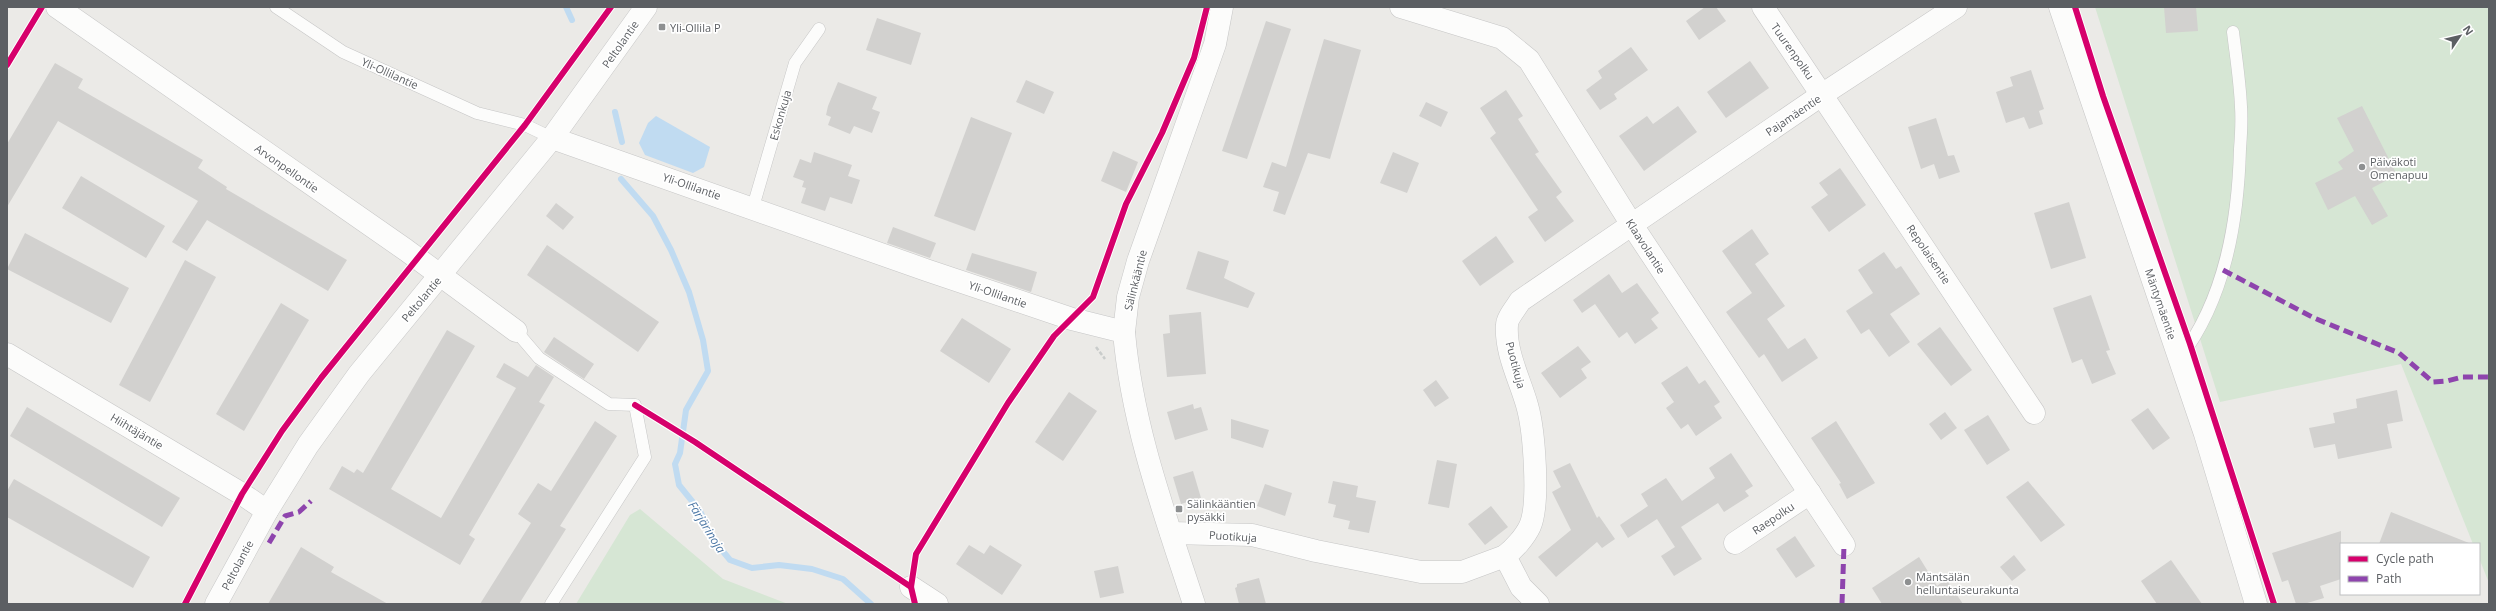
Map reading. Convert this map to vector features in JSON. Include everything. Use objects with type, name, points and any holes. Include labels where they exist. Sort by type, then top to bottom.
[{"type":"street","name":"Arvonpellontie","points":[[56,7],[440,276],[516,331]]},
{"type":"street","name":"Peltolantie","points":[[216,604],[267,511],[308,445],[359,374],[552,138],[646,7]]},
{"type":"street","name":"Sälinkääntie","points":[[1194,604],[1139,426],[1127,370],[1124,332],[1128,296],[1138,261],[1215,44],[1222,7]]},
{"type":"street","name":"Klaavolantie","points":[[1401,7],[1502,38],[1529,60],[1632,225],[1844,545]]},
{"type":"street","name":"Tuurenpolku","points":[[1763,7],[1823,94]]},
{"type":"street","name":"Pajamäentie","points":[[1632,225],[1823,94],[1956,7]]},
{"type":"street","name":"Mäntymäentie","points":[[2060,7],[2180,358],[2256,604]]},
{"type":"street","name":"Repolaisentie","points":[[1823,94],[2034,413]]},
{"type":"street","name":"Yli-Ollilantie","points":[[552,138],[753,207],[1072,320],[1124,332]]},
{"type":"street","name":"Puotikuja","points":[[1171,533],[1252,535],[1316,551],[1421,572],[1462,572],[1505,556],[1514,549],[1530,526],[1535,486],[1534,452],[1528,406],[1509,347],[1507,324],[1520,301],[1632,225]]},
{"type":"street","name":"Hiihtäjäntie","points":[[7,354],[242,494],[267,511]]},
{"type":"street","name":"Raepolku","points":[[1735,543],[1810,492]]},
{"type":"street","points":[[1505,556],[1520,587],[1538,604]]},
{"type":"street","points":[[911,587],[937,604]]},
{"type":"lane","name":"Yli-Ollilantie","points":[[276,7],[343,52],[477,113],[525,125],[552,138]]},
{"type":"lane","name":"Eskonkuja","points":[[753,207],[796,63],[819,29]]},
{"type":"lane","points":[[2180,358],[2190,344],[2212,301],[2228,255],[2238,198],[2242,108],[2233,32]]},
{"type":"lane","points":[[516,331],[539,358],[609,404],[635,405],[645,457],[551,604]]},
{"type":"green space","points":[[2095,7],[2489,7],[2489,583],[2480,560],[2480,543],[2473,543],[2401,364],[2220,402]]},
{"type":"green space","points":[[640,509],[723,579],[788,604],[576,604],[630,515]]},
{"type":"water","points":[[656,116],[710,147],[704,167],[693,173],[645,155],[639,143],[648,123]]},
{"type":"building","points":[[1705,7],[1716,7],[1726,21],[1699,40],[1686,21]]},
{"type":"building","points":[[2164,7],[2196,7],[2198,31],[2166,33]]},
{"type":"building","points":[[877,18],[921,33],[911,65],[866,50]]},
{"type":"building","points":[[1266,21],[1291,29],[1247,159],[1222,151]]},
{"type":"building","points":[[1324,39],[1361,50],[1330,159],[1308,153],[1285,215],[1273,211],[1279,192],[1263,187],[1272,162],[1286,167]]},
{"type":"building","points":[[1631,47],[1648,70],[1614,94],[1617,99],[1600,110],[1586,90],[1602,78],[1598,71]]},
{"type":"building","points":[[1750,61],[1769,88],[1726,118],[1707,92]]},
{"type":"building","points":[[55,63],[83,79],[78,88],[203,160],[198,168],[227,187],[226,189],[347,260],[328,291],[207,220],[187,251],[172,242],[198,201],[58,121],[7,207],[7,144]]},
{"type":"building","points":[[2031,70],[2044,109],[2039,111],[2043,124],[2029,129],[2024,117],[2006,123],[1996,92],[2013,86],[2010,77]]},
{"type":"building","points":[[1026,80],[1054,92],[1044,114],[1016,102]]},
{"type":"building","points":[[838,82],[877,97],[872,109],[880,112],[872,133],[854,126],[850,134],[828,125],[831,117],[826,115],[828,106]]},
{"type":"building","points":[[1506,90],[1523,116],[1518,119],[1539,152],[1535,154],[1562,192],[1556,197],[1574,221],[1545,242],[1528,217],[1538,210],[1490,138],[1496,133],[1480,108]]},
{"type":"building","points":[[1426,102],[1448,112],[1441,127],[1419,116]]},
{"type":"building","points":[[1678,106],[1697,132],[1644,171],[1619,136],[1647,116],[1653,124]]},
{"type":"building","points":[[2362,106],[2397,175],[2372,188],[2388,216],[2372,225],[2355,196],[2328,210],[2315,183],[2343,169],[2338,162],[2354,151],[2337,118]]},
{"type":"building","points":[[971,117],[1012,133],[975,231],[934,216]]},
{"type":"building","points":[[1936,118],[1948,156],[1954,155],[1960,172],[1939,179],[1934,164],[1921,169],[1908,127]]},
{"type":"building","points":[[1113,151],[1138,162],[1126,192],[1101,181]]},
{"type":"building","points":[[814,152],[852,165],[848,176],[860,180],[852,204],[830,197],[825,211],[801,203],[806,188],[802,187],[804,181],[793,177],[800,159],[811,163]]},
{"type":"building","points":[[1393,152],[1419,163],[1407,193],[1380,183]]},
{"type":"building","points":[[1840,168],[1866,205],[1829,232],[1811,207],[1828,195],[1819,183]]},
{"type":"building","points":[[81,176],[165,226],[146,258],[62,208]]},
{"type":"building","points":[[2069,202],[2086,258],[2051,269],[2034,213]]},
{"type":"building","points":[[556,203],[574,217],[563,230],[546,216]]},
{"type":"building","points":[[893,227],[936,243],[930,258],[887,243]]},
{"type":"building","points":[[1752,229],[1769,254],[1755,264],[1785,306],[1767,319],[1788,349],[1805,338],[1818,358],[1782,382],[1764,354],[1759,358],[1726,312],[1752,293],[1722,251]]},
{"type":"building","points":[[25,233],[129,288],[111,323],[7,269]]},
{"type":"building","points":[[1496,236],[1514,262],[1480,286],[1462,261]]},
{"type":"building","points":[[547,245],[659,322],[638,352],[527,275]]},
{"type":"building","points":[[1198,251],[1229,261],[1224,278],[1255,293],[1248,308],[1186,289]]},
{"type":"building","points":[[1884,252],[1896,269],[1901,266],[1920,294],[1890,314],[1910,342],[1889,357],[1869,329],[1861,334],[1846,311],[1873,293],[1858,270]]},
{"type":"building","points":[[972,253],[1037,272],[1031,292],[966,270]]},
{"type":"building","points":[[185,260],[216,277],[150,402],[119,385]]},
{"type":"building","points":[[1609,274],[1622,293],[1637,283],[1659,313],[1651,319],[1658,328],[1635,344],[1627,332],[1619,338],[1595,304],[1582,313],[1573,300]]},
{"type":"building","points":[[2091,295],[2110,350],[2106,351],[2116,374],[2092,384],[2082,359],[2072,363],[2053,308]]},
{"type":"building","points":[[281,303],[309,320],[244,431],[216,414]]},
{"type":"building","points":[[1201,312],[1206,374],[1167,377],[1163,334],[1170,333],[1169,315]]},
{"type":"building","points":[[962,318],[1011,349],[989,383],[940,351]]},
{"type":"building","points":[[1940,327],[1972,370],[1951,386],[1917,344]]},
{"type":"building","points":[[447,330],[475,346],[391,489],[441,518],[516,388],[496,377],[504,363],[528,377],[536,365],[554,377],[539,402],[545,405],[469,535],[475,539],[460,565],[329,489],[342,466],[354,473],[357,469],[363,473]]},
{"type":"building","points":[[554,337],[594,364],[584,379],[544,352]]},
{"type":"building","points":[[1578,346],[1591,362],[1581,369],[1587,378],[1560,398],[1541,373]]},
{"type":"building","points":[[1687,366],[1699,384],[1705,380],[1720,402],[1714,406],[1722,418],[1696,436],[1688,424],[1681,429],[1666,408],[1674,402],[1661,383]]},
{"type":"building","points":[[1436,380],[1449,398],[1435,407],[1423,390]]},
{"type":"building","points":[[2397,390],[2403,421],[2387,424],[2392,448],[2338,459],[2335,444],[2314,448],[2309,428],[2335,423],[2333,413],[2357,408],[2356,399]]},
{"type":"building","points":[[1069,392],[1097,411],[1063,461],[1035,442]]},
{"type":"building","points":[[1193,404],[1194,409],[1201,407],[1208,430],[1175,440],[1167,412]]},
{"type":"building","points":[[27,407],[180,498],[162,527],[10,436]]},
{"type":"building","points":[[2148,408],[2170,438],[2153,450],[2131,420]]},
{"type":"building","points":[[1945,412],[1957,428],[1941,440],[1929,424]]},
{"type":"building","points":[[1988,415],[2010,450],[1987,465],[1964,430]]},
{"type":"building","points":[[1231,419],[1269,430],[1263,448],[1231,438]]},
{"type":"building","points":[[595,421],[617,436],[560,526],[566,529],[519,604],[480,604],[531,523],[518,514],[538,483],[551,491]]},
{"type":"building","points":[[1836,421],[1875,483],[1847,499],[1839,484],[1841,483],[1811,438]]},
{"type":"building","points":[[1731,453],[1753,486],[1745,491],[1749,496],[1724,512],[1718,503],[1681,527],[1702,559],[1674,576],[1661,556],[1675,547],[1657,519],[1628,538],[1620,525],[1648,506],[1641,494],[1666,478],[1682,501],[1715,478],[1709,468]]},
{"type":"building","points":[[1437,460],[1457,464],[1449,508],[1428,504]]},
{"type":"building","points":[[1570,463],[1597,518],[1599,516],[1615,539],[1602,548],[1597,542],[1556,577],[1538,557],[1571,530],[1552,492],[1561,487],[1553,471]]},
{"type":"building","points":[[1193,471],[1201,498],[1181,504],[1173,477]]},
{"type":"building","points":[[14,479],[150,557],[133,588],[7,517],[7,491]]},
{"type":"building","points":[[1333,481],[1358,486],[1356,497],[1376,501],[1369,533],[1348,529],[1350,521],[1333,517],[1336,505],[1328,503]]},
{"type":"building","points":[[2028,481],[2065,525],[2041,542],[2006,497]]},
{"type":"building","points":[[1265,484],[1292,493],[1285,516],[1257,506]]},
{"type":"building","points":[[1491,506],[1508,527],[1485,545],[1468,524]]},
{"type":"building","points":[[2391,512],[2469,543],[2379,543]]},
{"type":"building","points":[[2341,531],[2340,579],[2320,586],[2324,598],[2304,604],[2296,604],[2288,580],[2282,582],[2272,553]]},
{"type":"building","points":[[1795,536],[1815,566],[1796,578],[1776,549]]},
{"type":"building","points":[[969,545],[984,554],[990,545],[1022,565],[1002,595],[956,564]]},
{"type":"building","points":[[301,547],[334,567],[331,572],[388,604],[268,604]]},
{"type":"building","points":[[2014,555],[2026,570],[2012,581],[2000,567]]},
{"type":"building","name":"Mäntsälän helluntaiseurakunta","points":[[1919,557],[1937,586],[1946,579],[1963,604],[1882,604],[1872,588]]},
{"type":"building","points":[[2171,560],[2202,604],[2157,604],[2141,581]]},
{"type":"building","points":[[1118,566],[1124,593],[1100,598],[1094,571]]},
{"type":"building","points":[[1259,578],[1266,604],[1239,604],[1235,588],[1237,587],[1237,584]]},
{"type":"waterway","name":"Färjärinoja","points":[[566,7],[572,20]]},
{"type":"waterway","name":"Färjärinoja","points":[[615,112],[622,142]]},
{"type":"waterway","name":"Färjärinoja","points":[[621,179],[653,216],[671,250],[689,292],[703,340],[708,371],[686,410],[680,453],[675,464],[679,485],[700,511],[712,538],[730,560],[752,568],[779,565],[812,569],[843,579],[871,604]]},
{"type":"marked path","points":[[2223,270],[2314,318],[2399,353],[2433,382],[2447,381],[2462,377],[2489,377]]},
{"type":"marked path","points":[[269,543],[285,516],[299,512],[311,501]]},
{"type":"marked path","points":[[1842,604],[1844,545]]},
{"type":"cycle path","points":[[7,65],[42,7]]},
{"type":"cycle path","points":[[185,604],[242,494],[282,431],[321,378],[525,125],[611,7]]},
{"type":"cycle path","points":[[915,604],[911,587],[916,554],[1008,403],[1054,336],[1093,297],[1126,204],[1162,133],[1194,58],[1207,7]]},
{"type":"cycle path","points":[[2075,7],[2103,96],[2190,344],[2274,604]]},
{"type":"cycle path","points":[[635,405],[695,442],[911,587]]},
{"type":"place","name":"Yli-Ollila P","points":[[662,27]]},
{"type":"place","name":"Päiväkoti Omenapuu","points":[[2362,167]]},
{"type":"place","name":"Sälinkääntien pysäkki","points":[[1179,509]]},
{"type":"place","name":"Mäntsälän helluntaiseurakunta","points":[[1908,582]]}]
